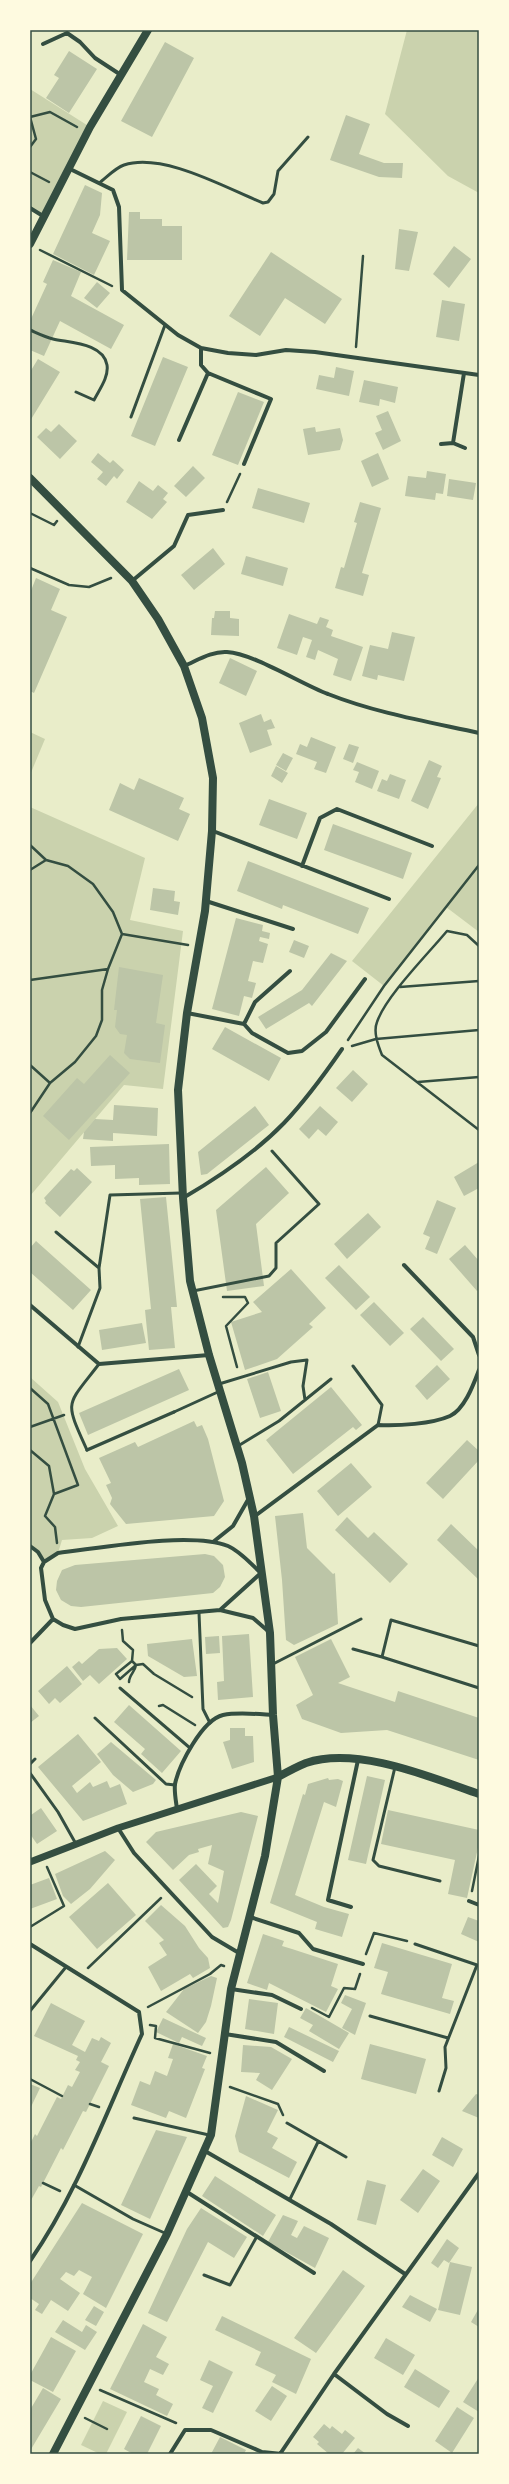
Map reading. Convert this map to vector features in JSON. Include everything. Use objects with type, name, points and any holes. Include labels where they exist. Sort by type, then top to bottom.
[{"type":"main road","points":[[33,246],[43,216],[68,168],[148,30]]},
{"type":"main road","points":[[30,478],[132,581],[158,619],[184,666],[202,718],[213,778],[212,831],[206,901],[187,1013],[178,1090],[183,1195],[193,1294],[209,1354],[238,1446],[254,1516],[270,1633],[272,1715],[278,1777],[265,1856],[231,1989],[211,2135],[187,2192],[76,2413],[53,2454]]},
{"type":"main road","points":[[278,1777],[306,1763],[340,1759],[358,1759],[395,1767],[479,1794]]},
{"type":"street","points":[[44,44],[67,31],[95,58],[121,75]]},
{"type":"street","points":[[68,168],[113,190],[119,207],[122,290],[165,324],[201,348],[228,353],[256,355],[286,350],[479,375]]},
{"type":"street","points":[[30,208],[43,216]]},
{"type":"street","points":[[201,348],[201,365],[208,373],[271,399],[244,464]]},
{"type":"street","points":[[179,440],[208,373]]},
{"type":"street","points":[[453,443],[464,373]]},
{"type":"street","points":[[441,444],[453,443],[465,448]]},
{"type":"street","points":[[132,581],[174,546],[188,515],[223,510]]},
{"type":"street","points":[[184,666],[214,653],[228,652],[245,656],[329,695],[395,714],[479,733]]},
{"type":"street","points":[[302,866],[320,818],[337,809],[432,846]]},
{"type":"street","points":[[212,831],[389,899]]},
{"type":"street","points":[[206,901],[293,929]]},
{"type":"street","points":[[244,1024],[255,1002],[290,971]]},
{"type":"street","points":[[187,1013],[244,1024],[252,1033],[288,1053],[302,1051],[326,1032],[365,979]]},
{"type":"street","points":[[183,1195],[222,1175],[283,1124],[310,1094],[342,1049]]},
{"type":"street","points":[[404,1265],[473,1337],[479,1355]]},
{"type":"street","points":[[30,1305],[99,1364],[209,1354]]},
{"type":"street","points":[[254,1516],[378,1425],[399,1427],[452,1415],[471,1393],[479,1370]]},
{"type":"street","points":[[86,1450],[174,1412]]},
{"type":"street","points":[[213,1542],[233,1526],[250,1497]]},
{"type":"street","points":[[220,1610],[261,1573],[229,1547],[213,1542],[180,1540],[58,1553],[44,1562],[41,1568],[45,1600],[53,1619],[63,1625],[75,1628],[121,1619],[220,1610],[253,1618],[270,1633]]},
{"type":"street","points":[[30,1546],[38,1552],[44,1562]]},
{"type":"street","points":[[30,1643],[53,1619]]},
{"type":"street","points":[[177,1809],[175,1785],[190,1748],[210,1723],[223,1715],[272,1715]]},
{"type":"street","points":[[351,1907],[328,1900],[358,1759]]},
{"type":"street","points":[[30,1862],[118,1828],[278,1777]]},
{"type":"street","points":[[118,1828],[134,1853],[212,1937],[239,1953]]},
{"type":"street","points":[[469,1901],[479,1905]]},
{"type":"street","points":[[250,1917],[299,1933],[313,1949],[363,1964]]},
{"type":"street","points":[[30,1944],[139,2012],[142,2034],[74,2185],[52,2230],[30,2261]]},
{"type":"street","points":[[231,1989],[272,1994],[301,2009]]},
{"type":"street","points":[[225,2034],[276,2042],[324,2071]]},
{"type":"street","points":[[205,2151],[331,2224],[405,2274]]},
{"type":"street","points":[[170,2454],[185,2430],[211,2430],[262,2452],[281,2454],[334,2374],[479,2173]]},
{"type":"street","points":[[187,2192],[256,2238],[314,2273]]},
{"type":"street","points":[[334,2374],[386,2414],[408,2426]]},
{"type":"lane","points":[[99,183],[122,165],[144,161],[164,164],[264,203],[268,202],[274,194],[278,171],[308,137]]},
{"type":"lane","points":[[131,417],[165,324]]},
{"type":"lane","points":[[30,330],[52,339],[92,348],[102,355],[107,365],[106,376],[94,400],[76,392]]},
{"type":"lane","points":[[193,1294],[269,1276],[276,1268],[276,1243],[319,1204],[272,1151]]},
{"type":"lane","points":[[78,1347],[100,1288],[99,1268],[110,1195],[183,1195]]},
{"type":"lane","points":[[56,1232],[99,1268]]},
{"type":"lane","points":[[174,1412],[220,1387],[291,1362],[307,1360],[303,1386],[305,1400]]},
{"type":"lane","points":[[86,1450],[71,1414],[71,1401],[99,1364]]},
{"type":"lane","points":[[353,1366],[382,1405],[378,1425]]},
{"type":"lane","points":[[238,1446],[279,1421],[332,1379]]},
{"type":"lane","points":[[199,1613],[203,1709],[210,1723]]},
{"type":"lane","points":[[271,1665],[361,1619]]},
{"type":"lane","points":[[382,1657],[391,1620],[479,1646]]},
{"type":"lane","points":[[353,1649],[479,1688]]},
{"type":"lane","points":[[120,1688],[190,1748]]},
{"type":"lane","points":[[95,1718],[166,1784],[175,1785]]},
{"type":"lane","points":[[30,1764],[35,1759]]},
{"type":"lane","points":[[395,1767],[373,1860],[379,1866],[440,1881]]},
{"type":"lane","points":[[30,1773],[58,1812],[76,1844]]},
{"type":"lane","points":[[415,1944],[478,1966],[445,2047],[446,2068],[439,2091]]},
{"type":"lane","points":[[30,2011],[66,1966]]},
{"type":"lane","points":[[370,2016],[448,2038]]},
{"type":"lane","points":[[134,2118],[211,2135]]},
{"type":"lane","points":[[287,2123],[346,2158]]},
{"type":"lane","points":[[290,2199],[318,2142]]},
{"type":"lane","points":[[74,2185],[134,2220],[166,2234]]},
{"type":"lane","points":[[204,2276],[230,2285],[256,2238]]},
{"type":"path","points":[[30,147],[36,139],[30,117],[50,112],[87,133]]},
{"type":"path","points":[[30,172],[58,187]]},
{"type":"path","points":[[33,246],[122,290]]},
{"type":"path","points":[[355,359],[363,256]]},
{"type":"path","points":[[223,510],[244,464]]},
{"type":"path","points":[[30,513],[54,525],[65,513]]},
{"type":"path","points":[[30,568],[69,585],[89,587],[125,573]]},
{"type":"path","points":[[30,845],[46,860],[68,866],[93,884],[113,912],[122,934],[108,969],[102,990],[102,1020],[96,1036],[75,1062],[50,1083],[30,1113]]},
{"type":"path","points":[[30,870],[46,860]]},
{"type":"path","points":[[342,1049],[384,986],[479,865]]},
{"type":"path","points":[[479,946],[467,936],[447,931],[386,1004],[376,1023],[376,1039],[382,1054],[479,1130]]},
{"type":"path","points":[[122,934],[198,946]]},
{"type":"path","points":[[30,980],[108,969]]},
{"type":"path","points":[[400,987],[479,981]]},
{"type":"path","points":[[342,1049],[376,1039],[479,1030]]},
{"type":"path","points":[[30,1065],[50,1083]]},
{"type":"path","points":[[417,1082],[479,1077]]},
{"type":"path","points":[[193,1294],[245,1296],[248,1303],[226,1326],[234,1355]]},
{"type":"path","points":[[30,1388],[48,1404],[55,1417],[78,1485],[54,1494]]},
{"type":"path","points":[[30,1427],[55,1417],[71,1414]]},
{"type":"path","points":[[30,1450],[49,1466],[54,1494],[45,1516],[55,1528],[58,1553]]},
{"type":"path","points":[[121,1619],[123,1641],[132,1650],[132,1661],[136,1665]]},
{"type":"path","points":[[132,1661],[116,1674],[120,1678],[136,1665],[143,1664],[154,1674],[203,1704]]},
{"type":"path","points":[[159,1706],[163,1705],[181,1716],[202,1732]]},
{"type":"path","points":[[469,1901],[479,1856]]},
{"type":"path","points":[[30,1927],[64,1906],[43,1857]]},
{"type":"path","points":[[80,1976],[169,1891]]},
{"type":"path","points":[[139,2012],[186,1985],[210,1974],[221,1965],[235,1970]]},
{"type":"path","points":[[141,2024],[156,2026],[155,2038],[222,2056]]},
{"type":"path","points":[[30,2079],[62,2096]]},
{"type":"path","points":[[218,2083],[278,2104],[287,2123]]},
{"type":"path","points":[[43,2183],[69,2195]]},
{"type":"path","points":[[89,2385],[167,2421],[198,2430]]},
{"type":"path","points":[[76,2413],[107,2429]]},
{"type":"green space","points":[[407,30],[479,30],[479,193],[448,176],[385,114]]},
{"type":"green space","points":[[30,89],[90,127],[43,216],[30,208]]},
{"type":"green space","points":[[30,732],[45,739],[30,775]]},
{"type":"green space","points":[[479,803],[479,932],[446,907],[384,986],[352,961]]},
{"type":"green space","points":[[30,807],[145,858],[130,920],[183,931],[163,1089],[124,1085],[30,1196]]},
{"type":"green space","points":[[30,1377],[58,1402],[85,1469],[118,1526],[92,1538],[62,1540],[58,1553],[44,1562],[30,1546]]},
{"type":"green space","points":[[103,2401],[127,2412],[106,2454],[100,2454],[81,2445]]},
{"type":"building","points":[[165,42],[194,58],[152,137],[121,121]]},
{"type":"building","points":[[69,51],[97,69],[69,113],[46,98],[59,78],[54,75]]},
{"type":"building","points":[[346,115],[370,124],[359,154],[384,163],[403,163],[402,178],[379,177],[330,160]]},
{"type":"building","points":[[85,185],[102,193],[100,215],[92,233],[110,241],[94,275],[53,254]]},
{"type":"building","points":[[129,212],[140,212],[140,219],[162,219],[162,226],[182,226],[182,260],[127,260]]},
{"type":"building","points":[[399,229],[418,232],[409,271],[395,269]]},
{"type":"building","points":[[454,246],[471,259],[449,288],[433,274]]},
{"type":"building","points":[[271,252],[342,299],[325,324],[285,298],[260,336],[229,316]]},
{"type":"building","points":[[53,260],[81,272],[71,296],[124,325],[111,349],[60,321],[44,356],[30,350],[30,321],[47,284],[43,282]]},
{"type":"building","points":[[97,282],[110,293],[97,308],[84,298]]},
{"type":"building","points":[[442,300],[465,304],[459,341],[436,337]]},
{"type":"building","points":[[163,357],[188,367],[155,446],[131,436]]},
{"type":"building","points":[[38,359],[60,372],[30,421],[30,372]]},
{"type":"building","points":[[336,367],[354,371],[349,396],[316,389],[319,375],[334,378]]},
{"type":"building","points":[[364,380],[398,387],[395,403],[380,399],[379,406],[359,402]]},
{"type":"building","points":[[238,392],[264,402],[238,465],[212,455]]},
{"type":"building","points":[[388,411],[401,441],[383,450],[375,433],[382,430],[376,416]]},
{"type":"building","points":[[59,424],[77,441],[60,459],[37,437],[46,428],[51,432]]},
{"type":"building","points":[[315,427],[316,432],[340,428],[343,440],[340,450],[308,455],[303,429]]},
{"type":"building","points":[[98,453],[110,463],[113,460],[124,470],[117,479],[114,476],[106,486],[97,479],[103,472],[91,462]]},
{"type":"building","points":[[378,453],[389,479],[372,487],[361,461]]},
{"type":"building","points":[[193,466],[205,478],[186,497],[174,486]]},
{"type":"building","points":[[427,471],[446,474],[443,494],[436,493],[435,500],[405,496],[408,476],[426,478]]},
{"type":"building","points":[[449,479],[476,483],[473,500],[447,496]]},
{"type":"building","points":[[139,481],[153,491],[158,485],[168,493],[163,499],[167,502],[152,519],[126,502]]},
{"type":"building","points":[[258,488],[310,503],[304,523],[252,508]]},
{"type":"building","points":[[360,502],[381,508],[362,573],[369,575],[363,596],[335,588],[341,567],[344,568],[357,523],[354,522]]},
{"type":"building","points":[[213,548],[225,564],[194,590],[181,575]]},
{"type":"building","points":[[246,556],[288,568],[283,586],[241,574]]},
{"type":"building","points":[[36,578],[60,589],[51,610],[67,617],[34,693],[30,691],[30,593]]},
{"type":"building","points":[[215,611],[230,611],[230,618],[239,619],[239,636],[211,635],[212,618],[214,618]]},
{"type":"building","points":[[289,614],[317,624],[320,617],[329,620],[326,627],[333,630],[331,636],[363,647],[351,681],[333,675],[338,659],[318,650],[315,660],[306,657],[312,640],[303,637],[297,655],[277,648]]},
{"type":"building","points":[[392,632],[415,637],[404,681],[378,675],[377,680],[362,676],[370,645],[388,649]]},
{"type":"building","points":[[230,658],[257,671],[246,696],[219,683]]},
{"type":"building","points":[[261,714],[264,722],[271,719],[275,728],[267,730],[272,745],[250,753],[239,723]]},
{"type":"building","points":[[311,737],[336,747],[326,773],[314,769],[317,762],[296,754],[300,744],[307,747]]},
{"type":"building","points":[[349,744],[359,747],[353,763],[343,759]]},
{"type":"building","points":[[283,753],[293,758],[286,771],[276,765]]},
{"type":"building","points":[[429,760],[442,766],[437,777],[441,778],[428,809],[411,801]]},
{"type":"building","points":[[357,762],[379,771],[372,789],[355,782],[359,772],[353,770]]},
{"type":"building","points":[[276,766],[288,773],[282,783],[271,776]]},
{"type":"building","points":[[390,774],[406,780],[399,799],[377,791],[382,779],[387,781]]},
{"type":"building","points":[[139,778],[184,798],[179,809],[190,814],[178,841],[109,810],[120,783],[134,790]]},
{"type":"building","points":[[269,799],[307,813],[297,839],[259,825]]},
{"type":"building","points":[[333,824],[412,853],[403,879],[324,850]]},
{"type":"building","points":[[248,861],[369,908],[358,934],[283,905],[282,909],[237,891]]},
{"type":"building","points":[[153,888],[175,891],[174,901],[180,902],[178,915],[150,910]]},
{"type":"building","points":[[236,918],[263,925],[262,931],[270,933],[269,939],[260,937],[259,941],[268,944],[263,963],[253,961],[248,981],[256,983],[252,998],[244,996],[239,1016],[212,1009]]},
{"type":"building","points":[[294,940],[309,946],[304,958],[289,952]]},
{"type":"building","points":[[331,953],[347,961],[312,1006],[309,1003],[266,1029],[258,1017],[302,990]]},
{"type":"building","points":[[119,967],[163,975],[156,1023],[165,1025],[160,1063],[130,1059],[124,1053],[127,1035],[120,1034],[115,1027],[117,1010],[114,1010]]},
{"type":"building","points":[[225,1027],[281,1058],[269,1081],[212,1049]]},
{"type":"building","points":[[110,1055],[130,1073],[69,1140],[43,1116],[77,1078],[84,1084]]},
{"type":"building","points":[[353,1070],[368,1084],[352,1102],[336,1088]]},
{"type":"building","points":[[114,1105],[158,1108],[157,1136],[113,1133],[113,1141],[83,1139],[84,1132],[95,1119],[113,1120]]},
{"type":"building","points":[[255,1106],[269,1125],[207,1174],[201,1175],[198,1152]]},
{"type":"building","points":[[320,1106],[338,1122],[326,1136],[318,1129],[309,1139],[299,1129]]},
{"type":"building","points":[[169,1144],[170,1184],[139,1185],[139,1178],[115,1179],[115,1165],[91,1166],[90,1147]]},
{"type":"building","points":[[479,1162],[479,1188],[464,1196],[454,1177]]},
{"type":"building","points":[[266,1167],[289,1193],[256,1224],[264,1286],[227,1291],[216,1210]]},
{"type":"building","points":[[77,1168],[92,1182],[60,1217],[45,1203],[46,1201],[44,1198],[71,1169],[74,1171]]},
{"type":"building","points":[[166,1197],[177,1307],[171,1307],[175,1348],[149,1350],[145,1310],[151,1309],[140,1199]]},
{"type":"building","points":[[437,1200],[456,1208],[437,1254],[425,1249],[430,1237],[423,1234]]},
{"type":"building","points":[[368,1213],[381,1227],[347,1259],[334,1244]]},
{"type":"building","points":[[36,1241],[91,1290],[73,1310],[30,1272],[30,1248]]},
{"type":"building","points":[[465,1245],[479,1261],[479,1289],[477,1291],[449,1259]]},
{"type":"building","points":[[339,1265],[370,1297],[356,1310],[325,1278]]},
{"type":"building","points":[[291,1269],[326,1308],[309,1324],[313,1327],[277,1359],[245,1370],[231,1322],[262,1312],[253,1302]]},
{"type":"building","points":[[374,1302],[404,1333],[390,1346],[360,1315]]},
{"type":"building","points":[[423,1317],[454,1349],[441,1361],[410,1329]]},
{"type":"building","points":[[142,1323],[146,1343],[102,1350],[99,1330]]},
{"type":"building","points":[[437,1365],[450,1379],[427,1400],[415,1386]]},
{"type":"building","points":[[179,1369],[189,1390],[88,1435],[79,1413]]},
{"type":"building","points":[[268,1372],[281,1411],[260,1418],[247,1379]]},
{"type":"building","points":[[331,1387],[362,1425],[356,1430],[353,1427],[293,1474],[266,1440]]},
{"type":"building","points":[[194,1421],[197,1427],[202,1425],[208,1439],[224,1501],[214,1516],[126,1524],[110,1504],[112,1498],[106,1485],[111,1483],[99,1458],[135,1442],[138,1447]]},
{"type":"building","points":[[467,1440],[479,1451],[479,1460],[443,1499],[426,1483]]},
{"type":"building","points":[[351,1463],[372,1487],[338,1516],[317,1491]]},
{"type":"building","points":[[303,1513],[307,1548],[333,1574],[335,1573],[338,1624],[294,1645],[286,1640],[282,1580],[275,1516]]},
{"type":"building","points":[[347,1517],[368,1538],[374,1532],[408,1564],[390,1583],[335,1530]]},
{"type":"building","points":[[451,1524],[479,1551],[479,1580],[437,1540]]},
{"type":"building","points":[[205,1554],[214,1556],[223,1565],[225,1577],[220,1587],[213,1593],[81,1607],[71,1606],[61,1600],[56,1590],[57,1581],[62,1570],[75,1565]]},
{"type":"building","points":[[249,1634],[253,1697],[218,1700],[217,1682],[224,1681],[222,1636]]},
{"type":"building","points":[[219,1636],[220,1653],[206,1654],[205,1637]]},
{"type":"building","points":[[192,1639],[197,1676],[184,1677],[148,1656],[147,1644]]},
{"type":"building","points":[[331,1639],[350,1677],[338,1683],[395,1702],[398,1691],[479,1718],[479,1760],[387,1730],[341,1733],[302,1719],[296,1705],[313,1695],[295,1657]]},
{"type":"building","points":[[117,1648],[127,1659],[99,1684],[90,1675],[83,1681],[72,1667],[79,1661],[82,1664],[99,1649]]},
{"type":"building","points":[[67,1666],[82,1684],[60,1703],[55,1698],[49,1704],[38,1691]]},
{"type":"building","points":[[30,1705],[39,1716],[30,1723]]},
{"type":"building","points":[[129,1705],[181,1751],[162,1773],[141,1754],[145,1749],[114,1722]]},
{"type":"building","points":[[230,1728],[245,1728],[245,1736],[253,1736],[254,1762],[232,1769],[223,1742],[230,1740]]},
{"type":"building","points":[[78,1734],[101,1762],[72,1786],[77,1793],[90,1782],[93,1787],[107,1781],[110,1788],[120,1784],[127,1804],[83,1821],[38,1767]]},
{"type":"building","points":[[111,1742],[156,1780],[153,1784],[133,1792],[113,1775],[97,1754]]},
{"type":"building","points":[[367,1776],[385,1780],[366,1864],[348,1860]]},
{"type":"building","points":[[328,1778],[329,1780],[338,1779],[343,1781],[336,1807],[324,1802],[295,1895],[324,1907],[349,1914],[342,1937],[315,1929],[317,1922],[270,1903],[303,1794],[305,1795],[308,1784]]},
{"type":"building","points":[[41,1808],[57,1831],[37,1844],[30,1834],[30,1813],[31,1815]]},
{"type":"building","points":[[388,1810],[479,1830],[479,1843],[467,1898],[448,1894],[455,1860],[381,1844]]},
{"type":"building","points":[[241,1812],[258,1816],[231,1920],[228,1927],[223,1928],[179,1880],[196,1864],[217,1886],[209,1894],[218,1903],[224,1871],[208,1864],[212,1845],[198,1849],[199,1852],[189,1855],[173,1870],[146,1842],[156,1832]]},
{"type":"building","points":[[105,1851],[115,1860],[90,1889],[71,1904],[63,1896],[55,1874]]},
{"type":"building","points":[[49,1878],[57,1899],[30,1909],[30,1885]]},
{"type":"building","points":[[108,1883],[136,1915],[97,1949],[69,1917]]},
{"type":"building","points":[[161,1905],[185,1926],[199,1948],[208,1958],[210,1968],[193,1978],[190,1974],[161,1991],[148,1967],[167,1955],[159,1943],[164,1940],[145,1921]]},
{"type":"building","points":[[468,1917],[479,1921],[479,1942],[461,1934]]},
{"type":"building","points":[[263,1934],[284,1941],[282,1946],[338,1964],[331,1986],[338,1989],[326,2012],[269,1983],[267,1990],[247,1983]]},
{"type":"building","points":[[382,1943],[452,1964],[442,1998],[454,2001],[450,2014],[381,1994],[388,1972],[374,1968]]},
{"type":"building","points":[[211,1976],[217,1978],[211,2006],[206,2022],[198,2033],[166,2012],[184,1989]]},
{"type":"building","points":[[345,1995],[366,2003],[355,2035],[342,2028],[352,2009],[341,2003]]},
{"type":"building","points":[[249,1999],[278,2003],[274,2034],[245,2029]]},
{"type":"building","points":[[51,2003],[85,2021],[72,2045],[85,2052],[92,2038],[99,2041],[101,2037],[111,2043],[101,2062],[109,2066],[86,2112],[83,2111],[63,2150],[61,2148],[41,2187],[39,2186],[30,2202],[30,2144],[35,2134],[37,2136],[57,2097],[61,2099],[68,2085],[72,2087],[80,2072],[75,2070],[80,2062],[76,2060],[78,2056],[34,2036]]},
{"type":"building","points":[[306,2008],[349,2033],[339,2049],[309,2031],[313,2025],[300,2018]]},
{"type":"building","points":[[163,2018],[206,2038],[202,2046],[182,2037],[179,2043],[156,2032]]},
{"type":"building","points":[[289,2027],[339,2051],[333,2062],[284,2037]]},
{"type":"building","points":[[173,2044],[207,2056],[202,2068],[205,2069],[186,2118],[169,2111],[166,2118],[131,2105],[140,2081],[150,2085],[155,2071],[167,2076],[173,2059],[168,2058]]},
{"type":"building","points":[[370,2044],[426,2059],[416,2094],[361,2079]]},
{"type":"building","points":[[243,2045],[271,2047],[292,2059],[272,2090],[256,2080],[260,2073],[241,2072]]},
{"type":"building","points":[[30,2084],[40,2088],[30,2109]]},
{"type":"building","points":[[476,2094],[479,2095],[479,2118],[462,2111]]},
{"type":"building","points":[[246,2096],[278,2110],[267,2132],[278,2138],[272,2148],[297,2162],[289,2178],[239,2152],[235,2136]]},
{"type":"building","points":[[156,2130],[187,2137],[150,2219],[121,2205]]},
{"type":"building","points":[[442,2137],[463,2149],[453,2167],[432,2155]]},
{"type":"building","points":[[423,2169],[440,2181],[418,2213],[400,2200]]},
{"type":"building","points":[[215,2176],[276,2215],[263,2236],[202,2196]]},
{"type":"building","points":[[367,2180],[386,2185],[376,2225],[357,2220]]},
{"type":"building","points":[[82,2203],[143,2234],[106,2308],[83,2294],[92,2277],[79,2270],[74,2276],[66,2272],[60,2279],[80,2293],[68,2311],[51,2300],[42,2314],[35,2310],[39,2304],[30,2298],[30,2284]]},
{"type":"building","points":[[201,2208],[247,2237],[234,2258],[208,2242],[167,2322],[148,2313],[187,2229]]},
{"type":"building","points":[[283,2215],[298,2221],[291,2235],[297,2238],[304,2226],[329,2238],[315,2268],[268,2242]]},
{"type":"building","points":[[447,2239],[459,2248],[449,2263],[444,2260],[438,2268],[431,2263]]},
{"type":"building","points":[[450,2262],[472,2267],[460,2315],[438,2310]]},
{"type":"building","points":[[343,2270],[365,2286],[316,2353],[294,2338]]},
{"type":"building","points":[[410,2295],[437,2309],[430,2322],[402,2307]]},
{"type":"building","points":[[94,2306],[104,2312],[96,2326],[85,2320]]},
{"type":"building","points":[[479,2308],[479,2327],[471,2322]]},
{"type":"building","points":[[222,2316],[311,2359],[296,2394],[272,2382],[276,2375],[255,2365],[261,2352],[215,2330]]},
{"type":"building","points":[[63,2320],[82,2332],[86,2325],[97,2332],[85,2350],[55,2332]]},
{"type":"building","points":[[143,2324],[167,2337],[156,2357],[169,2364],[163,2375],[150,2369],[144,2382],[159,2389],[156,2395],[173,2404],[167,2416],[110,2389]]},
{"type":"building","points":[[51,2337],[76,2351],[53,2392],[30,2380],[30,2375]]},
{"type":"building","points":[[386,2338],[415,2355],[403,2375],[374,2358]]},
{"type":"building","points":[[209,2360],[233,2372],[213,2413],[202,2408],[213,2386],[200,2380]]},
{"type":"building","points":[[415,2369],[450,2391],[439,2408],[404,2387]]},
{"type":"building","points":[[479,2377],[479,2412],[463,2402]]},
{"type":"building","points":[[272,2386],[287,2396],[271,2421],[255,2411]]},
{"type":"building","points":[[43,2388],[61,2399],[30,2451],[30,2410]]},
{"type":"building","points":[[457,2407],[474,2418],[452,2453],[435,2441]]},
{"type":"building","points":[[141,2416],[161,2426],[147,2454],[133,2454],[124,2449]]},
{"type":"building","points":[[324,2424],[330,2429],[332,2426],[342,2434],[345,2430],[355,2438],[342,2454],[329,2454],[317,2444],[319,2442],[313,2437]]},
{"type":"building","points":[[220,2437],[246,2450],[244,2454],[211,2454]]},
{"type":"building","points":[[358,2448],[366,2454],[353,2454]]}]
